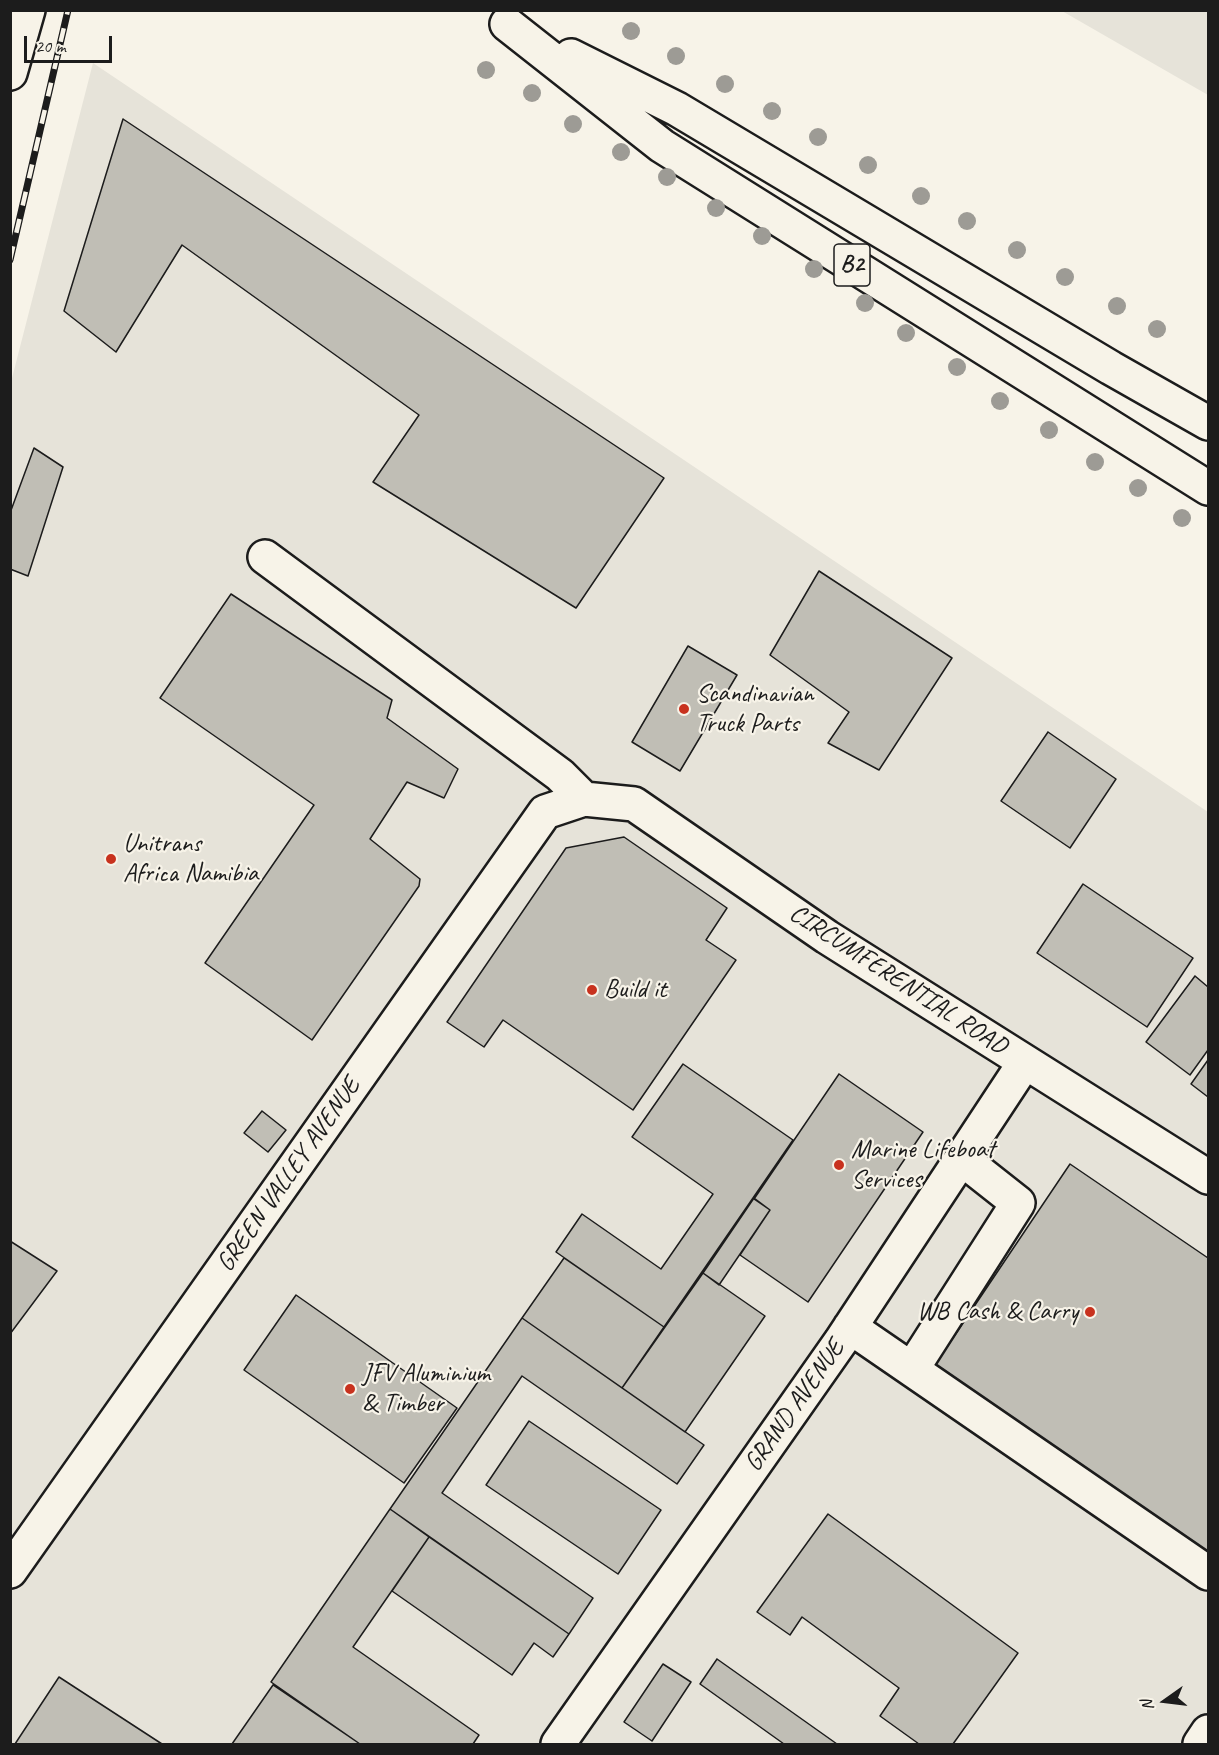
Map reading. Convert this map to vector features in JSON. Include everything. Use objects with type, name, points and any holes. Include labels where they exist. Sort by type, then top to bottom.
[{"type":"main road","points":[[10,73],[28,10]]},
{"type":"main road","name":"B2","points":[[495,17],[677,109],[1111,368],[1209,423]]},
{"type":"main road","name":"B2","points":[[495,17],[662,146],[1209,488]]},
{"type":"main road","points":[[266,557],[560,775],[584,799]]},
{"type":"main road","name":"CIRCUMFERENTIAL ROAD","points":[[584,799],[634,804],[827,938],[1209,1177]]},
{"type":"main road","name":"GREEN VALLEY AVENUE","points":[[10,1571],[545,812],[584,799]]},
{"type":"main road","name":"GRAND AVENUE","points":[[558,1744],[850,1327],[1025,1062]]},
{"type":"main road","points":[[912,1370],[1018,1203],[961,1158]]},
{"type":"main road","points":[[850,1327],[1209,1573]]},
{"type":"main road","points":[[1200,1744],[1209,1732]]},
{"type":"shaded area","points":[[1062,11],[1208,11],[1208,95]]},
{"type":"shaded area","points":[[93,63],[1208,812],[1208,1744],[11,1744],[11,382]]},
{"type":"building","points":[[123,119],[664,478],[576,608],[373,482],[419,415],[182,245],[116,352],[64,311]]},
{"type":"building","points":[[34,448],[63,467],[28,576],[10,569],[10,513]]},
{"type":"building","points":[[819,571],[952,658],[879,770],[828,743],[849,712],[770,655]]},
{"type":"building","points":[[231,594],[392,700],[387,718],[458,769],[444,798],[407,782],[370,839],[420,879],[419,886],[312,1040],[205,963],[314,805],[160,698]]},
{"type":"building","name":"Scandinavian Truck Parts","points":[[688,646],[737,675],[680,771],[632,742]]},
{"type":"building","points":[[1048,732],[1116,779],[1070,848],[1001,801]]},
{"type":"building","name":"Build it","points":[[624,837],[727,908],[706,940],[736,960],[633,1110],[503,1020],[484,1047],[447,1022],[566,848]]},
{"type":"building","points":[[1083,884],[1193,958],[1147,1027],[1037,953]]},
{"type":"building","points":[[1195,976],[1208,987],[1208,1050],[1190,1075],[1146,1042]]},
{"type":"building","points":[[1208,1060],[1208,1097],[1191,1084]]},
{"type":"building","points":[[683,1064],[793,1140],[664,1327],[556,1252],[582,1214],[661,1269],[713,1194],[632,1137]]},
{"type":"building","name":"Marine Lifeboat Services","points":[[839,1074],[923,1132],[808,1302],[740,1255],[770,1210],[754,1199]]},
{"type":"building","points":[[262,1111],[286,1130],[268,1152],[244,1133]]},
{"type":"building","name":"WB Cash & Carry","points":[[1070,1164],[1208,1258],[1208,1552],[934,1366]]},
{"type":"building","points":[[754,1198],[770,1210],[719,1285],[703,1273]]},
{"type":"building","points":[[10,1241],[57,1271],[10,1334]]},
{"type":"building","points":[[564,1258],[664,1327],[622,1388],[522,1318]]},
{"type":"building","points":[[703,1273],[765,1316],[685,1432],[622,1388]]},
{"type":"building","name":"JFV Aluminium & Timber","points":[[296,1295],[457,1408],[404,1483],[244,1370]]},
{"type":"building","points":[[522,1318],[704,1445],[677,1484],[522,1376],[442,1493],[593,1598],[569,1634],[390,1509]]},
{"type":"building","points":[[529,1421],[661,1510],[618,1574],[486,1485]]},
{"type":"building","points":[[390,1509],[429,1537],[353,1647],[479,1735],[473,1744],[360,1744],[271,1682]]},
{"type":"building","points":[[828,1514],[1018,1653],[953,1744],[919,1744],[880,1716],[899,1688],[802,1617],[790,1635],[757,1612]]},
{"type":"building","points":[[429,1537],[569,1634],[553,1657],[534,1643],[512,1675],[392,1591]]},
{"type":"building","points":[[717,1659],[837,1744],[784,1744],[700,1684]]},
{"type":"building","points":[[663,1664],[691,1682],[652,1741],[624,1722]]},
{"type":"building","points":[[59,1677],[162,1744],[15,1744]]},
{"type":"building","points":[[273,1685],[360,1744],[232,1744]]},
{"type":"railway","points":[[10,260],[68,10]]},
{"type":"place","name":"Scandinavian Truck Parts","points":[[684,709]]},
{"type":"place","name":"Unitrans Africa Namibia","points":[[111,859]]},
{"type":"place","name":"Build it","points":[[592,990]]},
{"type":"place","name":"Marine Lifeboat Services","points":[[839,1165]]},
{"type":"place","name":"WB Cash & Carry","points":[[1090,1312]]},
{"type":"place","name":"JFV Aluminium & Timber","points":[[350,1389]]}]
